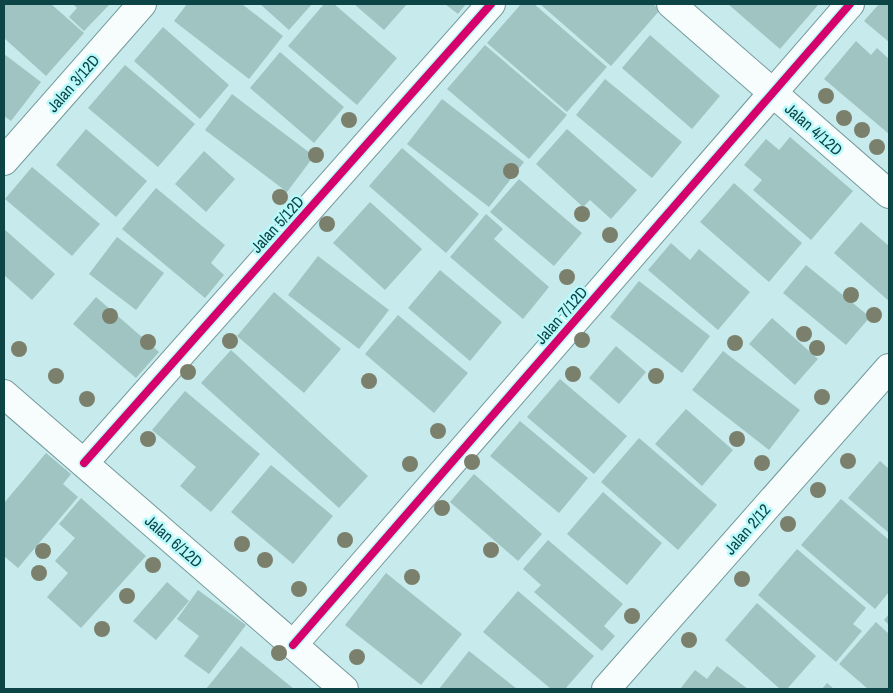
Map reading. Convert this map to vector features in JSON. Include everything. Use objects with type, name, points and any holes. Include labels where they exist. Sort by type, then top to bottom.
[{"type":"street","name":"Jalan 3/12D","points":[[4,161],[142,4]]},
{"type":"street","name":"Jalan 5/12D","points":[[84,463],[490,4]]},
{"type":"street","name":"Jalan 4/12D","points":[[671,4],[889,194]]},
{"type":"street","name":"Jalan 7/12D","points":[[293,645],[850,4]]},
{"type":"street","name":"Jalan 2/12","points":[[606,689],[889,368]]},
{"type":"street","name":"Jalan 6/12D","points":[[4,394],[344,689]]},
{"type":"building","points":[[4,4],[51,4],[84,33],[46,76],[4,38]]},
{"type":"building","points":[[73,4],[110,4],[84,31],[69,17],[77,8]]},
{"type":"building","points":[[187,4],[242,4],[283,36],[249,79],[174,21]]},
{"type":"building","points":[[260,4],[312,4],[289,30]]},
{"type":"building","points":[[324,4],[334,4],[397,58],[357,105],[288,46]]},
{"type":"building","points":[[354,4],[407,4],[384,30]]},
{"type":"building","points":[[445,4],[466,4],[458,14]]},
{"type":"building","points":[[521,4],[534,4],[607,67],[567,112],[487,43]]},
{"type":"building","points":[[540,4],[653,4],[660,10],[611,66]]},
{"type":"building","points":[[728,4],[819,4],[780,49]]},
{"type":"building","points":[[879,4],[889,4],[889,42],[864,21]]},
{"type":"building","points":[[163,27],[229,85],[200,119],[134,61]]},
{"type":"building","points":[[650,35],[720,96],[692,129],[622,68]]},
{"type":"building","points":[[856,41],[871,55],[877,48],[889,59],[889,134],[824,79]]},
{"type":"building","points":[[485,45],[567,115],[529,159],[447,89]]},
{"type":"building","points":[[280,52],[344,107],[314,143],[250,88]]},
{"type":"building","points":[[4,54],[41,82],[11,121],[4,116]]},
{"type":"building","points":[[125,65],[195,124],[158,167],[88,108]]},
{"type":"building","points":[[605,79],[682,142],[652,178],[576,115]]},
{"type":"building","points":[[232,94],[314,156],[287,192],[205,130]]},
{"type":"building","points":[[442,99],[524,162],[489,207],[407,144]]},
{"type":"building","points":[[86,129],[147,181],[116,217],[56,165]]},
{"type":"building","points":[[567,129],[637,190],[611,219],[590,200],[583,207],[536,164]]},
{"type":"building","points":[[790,137],[853,191],[811,240],[753,190],[762,180],[744,165],[766,139],[779,150]]},
{"type":"building","points":[[402,148],[479,214],[446,253],[369,186]]},
{"type":"building","points":[[204,151],[235,179],[206,212],[175,184]]},
{"type":"building","points":[[32,167],[100,224],[72,256],[5,199]]},
{"type":"building","points":[[519,179],[582,233],[554,266],[490,212]]},
{"type":"building","points":[[734,183],[802,243],[769,282],[700,222]]},
{"type":"building","points":[[156,188],[225,245],[211,263],[224,275],[205,298],[122,229]]},
{"type":"building","points":[[370,202],[422,249],[385,290],[333,243]]},
{"type":"building","points":[[486,214],[503,229],[494,239],[549,287],[523,319],[450,257]]},
{"type":"building","points":[[861,222],[889,246],[889,301],[834,253]]},
{"type":"building","points":[[4,229],[55,274],[32,300],[4,275]]},
{"type":"building","points":[[117,237],[164,273],[136,310],[89,274]]},
{"type":"building","points":[[671,243],[690,260],[699,249],[750,292],[718,330],[648,270]]},
{"type":"building","points":[[318,256],[389,310],[359,349],[288,295]]},
{"type":"building","points":[[806,265],[870,317],[846,345],[783,293]]},
{"type":"building","points":[[440,270],[502,322],[470,361],[408,308]]},
{"type":"building","points":[[639,281],[710,336],[682,373],[610,317]]},
{"type":"building","points":[[274,292],[341,349],[304,393],[237,336]]},
{"type":"building","points":[[96,297],[159,352],[136,378],[73,324]]},
{"type":"building","points":[[398,315],[468,373],[434,413],[365,354]]},
{"type":"building","points":[[772,318],[818,359],[795,385],[749,344]]},
{"type":"building","points":[[616,346],[646,372],[619,404],[589,378]]},
{"type":"building","points":[[231,350],[368,476],[339,508],[201,383]]},
{"type":"building","points":[[723,351],[800,410],[769,450],[692,390]]},
{"type":"building","points":[[560,379],[627,436],[594,474],[527,417]]},
{"type":"building","points":[[185,391],[260,454],[211,512],[180,486],[196,467],[152,430]]},
{"type":"building","points":[[686,409],[733,450],[702,486],[655,444]]},
{"type":"building","points":[[520,421],[588,478],[559,513],[490,456]]},
{"type":"building","points":[[639,438],[717,505],[678,550],[601,482]]},
{"type":"building","points":[[46,453],[71,474],[63,484],[78,497],[18,568],[4,556],[4,503]]},
{"type":"building","points":[[880,461],[889,469],[889,533],[848,498]]},
{"type":"building","points":[[271,465],[333,516],[293,564],[231,512]]},
{"type":"building","points":[[474,474],[542,534],[518,561],[450,502]]},
{"type":"building","points":[[603,492],[662,543],[627,585],[567,534]]},
{"type":"building","points":[[81,498],[146,556],[81,628],[47,597],[68,573],[55,561],[75,538],[59,524]]},
{"type":"building","points":[[841,499],[889,540],[889,592],[875,609],[801,545]]},
{"type":"building","points":[[548,540],[623,604],[604,626],[615,636],[602,651],[534,592],[541,585],[523,569]]},
{"type":"building","points":[[797,549],[866,608],[853,624],[862,631],[836,662],[758,595]]},
{"type":"building","points":[[386,573],[462,634],[421,685],[345,625]]},
{"type":"building","points":[[167,582],[189,601],[156,640],[133,621]]},
{"type":"building","points":[[198,590],[246,625],[209,674],[184,656],[199,636],[177,619]]},
{"type":"building","points":[[518,591],[594,656],[565,689],[551,689],[483,632]]},
{"type":"building","points":[[757,603],[816,656],[787,689],[780,689],[725,640]]},
{"type":"building","points":[[889,614],[889,625],[884,620]]},
{"type":"building","points":[[876,622],[889,634],[889,689],[868,689],[839,664]]},
{"type":"building","points":[[241,646],[294,689],[206,689]]},
{"type":"building","points":[[469,651],[517,689],[439,689]]},
{"type":"building","points":[[717,666],[748,689],[680,689],[695,670],[707,679]]},
{"type":"building","points":[[827,683],[834,689],[822,689]]},
{"type":"cycle path","points":[[84,463],[491,4]]},
{"type":"cycle path","points":[[293,645],[850,4]]}]
